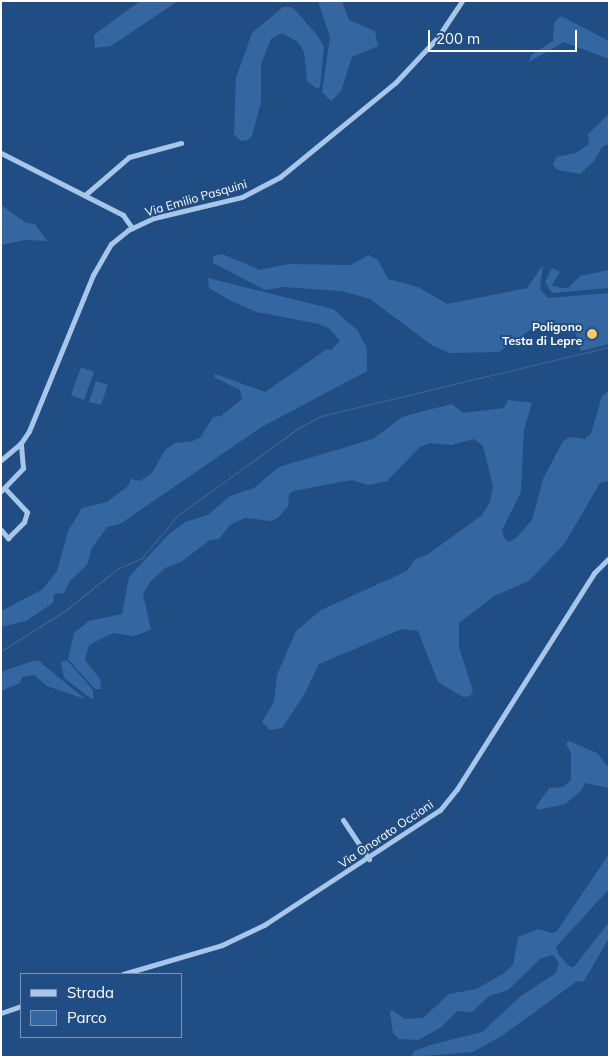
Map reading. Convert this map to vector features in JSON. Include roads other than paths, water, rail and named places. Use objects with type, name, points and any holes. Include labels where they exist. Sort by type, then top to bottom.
[{"type":"street","name":"Via Emilio Pasquini","points":[[1,460],[22,443],[41,404],[98,263],[111,244],[132,228],[154,218],[242,197],[280,177],[395,83],[438,37],[462,1]]},
{"type":"street","points":[[85,195],[129,156],[181,143]]},
{"type":"street","points":[[1,153],[127,218],[132,228]]},
{"type":"street","points":[[1,530],[8,538],[20,528],[26,515],[3,489],[23,468],[22,443]]},
{"type":"street","name":"Via Onorato Occioni","points":[[126,973],[243,936],[369,859],[426,821],[451,798],[592,577],[609,558]]},
{"type":"street","points":[[343,820],[369,859]]},
{"type":"street","points":[[1,1013],[20,1006]]},
{"type":"waterway","points":[[1,651],[66,610],[117,569],[142,558],[178,515],[300,427],[321,416],[609,347]]},
{"type":"place","name":"Poligono Testa di Lepre","points":[[592,334]]}]
